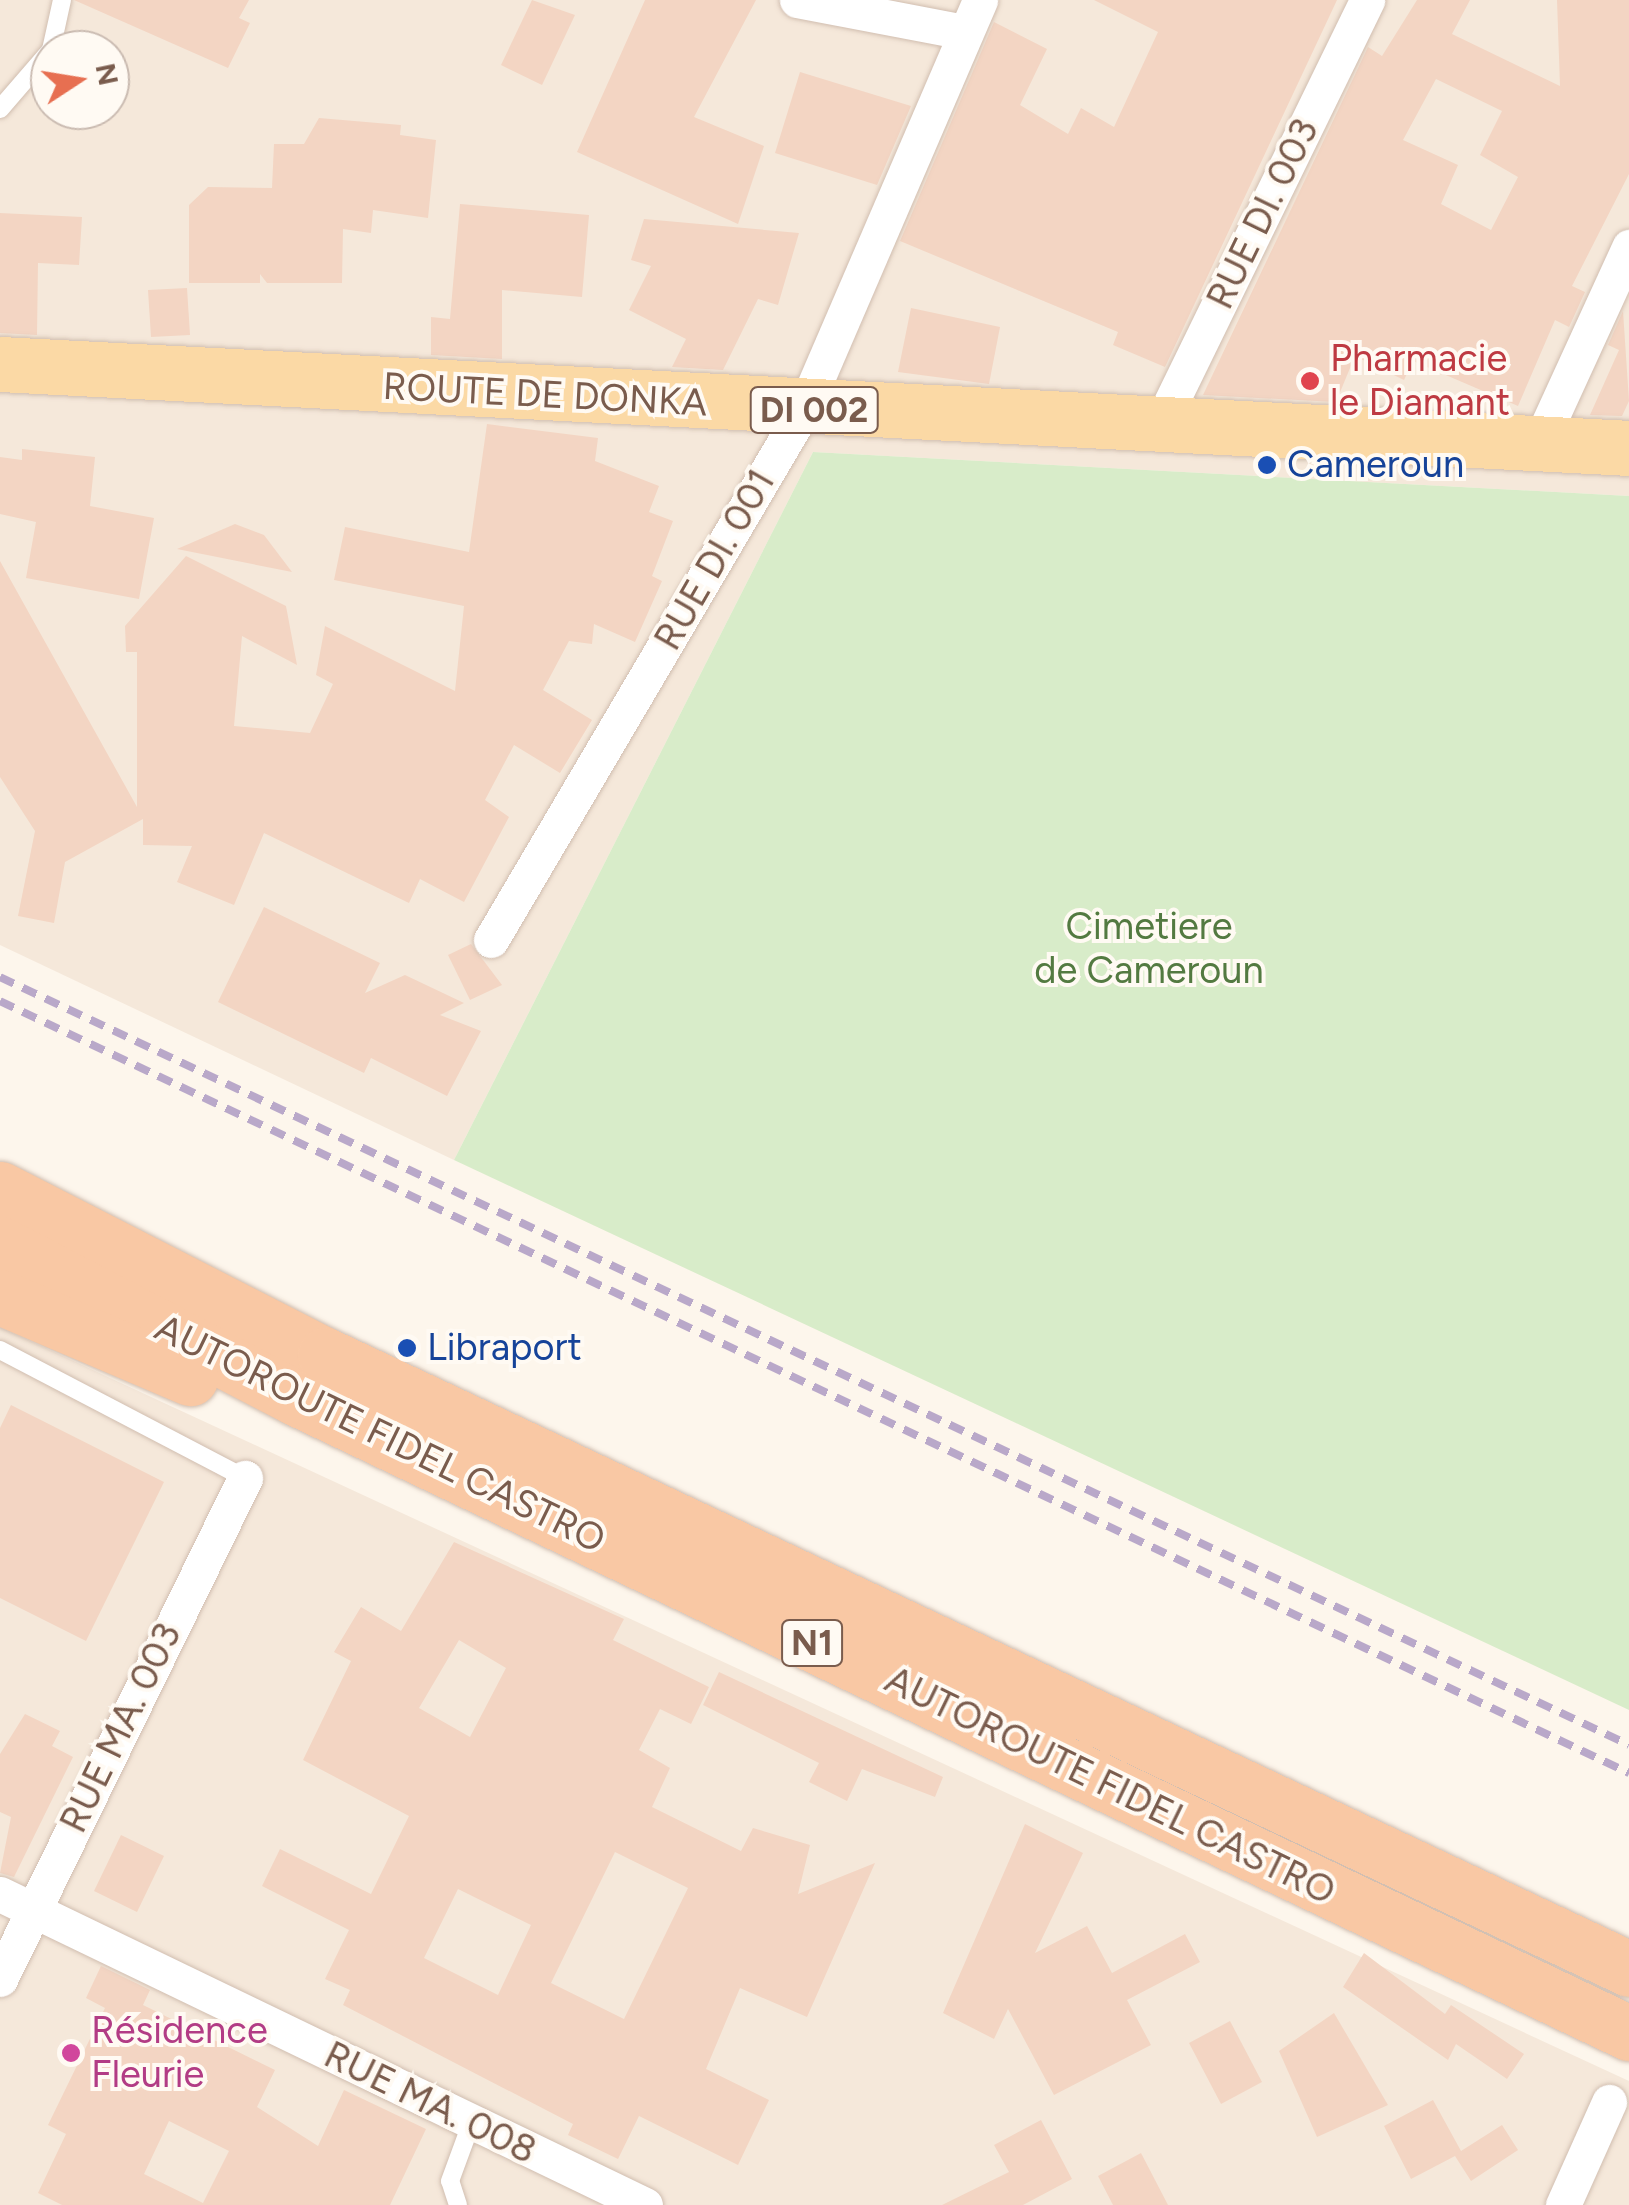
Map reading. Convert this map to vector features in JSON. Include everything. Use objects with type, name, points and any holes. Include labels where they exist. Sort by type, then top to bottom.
[{"type":"highway","name":"AUTOROUTE FIDEL CASTRO","points":[[0,1189],[325,1356],[1629,1969]]},
{"type":"highway","name":"AUTOROUTE FIDEL CASTRO","points":[[0,1244],[411,1452],[1629,2034]]},
{"type":"highway","points":[[0,1297],[158,1367],[411,1452]]},
{"type":"main road","name":"ROUTE DE DONKA","points":[[1,365],[804,409],[1629,448]]},
{"type":"street","points":[[797,0],[973,16]]},
{"type":"street","name":"RUE DI. 003","points":[[1160,427],[1367,0]]},
{"type":"street","name":"RUE DI. 001","points":[[491,940],[804,409],[973,16]]},
{"type":"street","points":[[1539,444],[1629,247]]},
{"type":"street","name":"RUE MA. 003","points":[[0,1980],[16,1902],[245,1478]]},
{"type":"street","name":"RUE MA. 008","points":[[16,1902],[645,2205]]},
{"type":"street","points":[[1563,2205],[1608,2102]]},
{"type":"lane","points":[[55,30],[62,0]]},
{"type":"lane","points":[[0,109],[30,74]]},
{"type":"lane","points":[[0,1350],[245,1478]]},
{"type":"lane","points":[[458,2205],[450,2181],[471,2124]]},
{"type":"shaded area","points":[[0,0],[1629,0],[1629,496],[813,452],[454,1160],[0,945]]},
{"type":"shaded area","points":[[0,1327],[1629,2081],[1629,2205],[0,2205]]},
{"type":"green space","name":"Cimetiere de Cameroun","points":[[813,452],[1629,496],[1629,1710],[454,1160]]},
{"type":"building","points":[[74,0],[249,0],[239,18],[250,23],[228,68]]},
{"type":"building","points":[[532,0],[575,15],[542,85],[501,65]]},
{"type":"building","points":[[645,0],[756,0],[694,117],[764,146],[738,224],[577,152]]},
{"type":"building","points":[[1094,0],[1337,0],[1165,367],[1113,345],[1118,332],[900,241],[994,22],[1047,49],[1020,105],[1068,134],[1081,108],[1114,127],[1158,32]]},
{"type":"building","points":[[1417,0],[1470,0],[1452,34],[1560,86],[1557,0],[1629,0],[1629,174],[1572,286],[1585,292],[1569,327],[1555,320],[1518,406],[1413,361],[1404,380],[1355,356],[1336,402],[1203,395],[1368,47],[1382,56]],"holes":[[[1436,79],[1502,111],[1480,155],[1518,177],[1491,230],[1441,204],[1458,165],[1403,140]]]},
{"type":"building","points":[[800,72],[911,106],[877,185],[775,153]]},
{"type":"building","points":[[319,118],[401,125],[400,135],[436,140],[428,218],[373,210],[371,233],[343,229],[342,283],[267,283],[260,274],[260,283],[189,283],[189,205],[208,187],[272,188],[274,144],[304,144]]},
{"type":"building","points":[[460,204],[589,215],[582,297],[502,290],[502,359],[431,355],[431,317],[450,319]]},
{"type":"building","points":[[0,213],[82,217],[79,265],[38,263],[37,335],[0,333]]},
{"type":"building","points":[[644,219],[799,233],[778,305],[758,299],[723,370],[672,367],[686,339],[629,310],[651,266],[631,260]]},
{"type":"building","points":[[187,288],[190,335],[151,337],[148,290]]},
{"type":"building","points":[[911,308],[1000,327],[989,384],[898,372]]},
{"type":"building","points":[[1623,311],[1629,401],[1622,416],[1590,415],[1619,350],[1608,345]]},
{"type":"building","points":[[487,424],[598,438],[595,461],[659,486],[649,512],[673,521],[652,576],[662,581],[635,642],[594,624],[592,644],[569,641],[543,690],[592,720],[560,773],[514,745],[485,800],[509,817],[464,902],[420,879],[409,903],[264,833],[234,905],[177,882],[192,846],[143,845],[143,819],[65,862],[54,923],[18,916],[35,831],[0,777],[0,561],[137,807],[137,652],[126,652],[125,626],[186,556],[286,606],[297,665],[242,636],[234,726],[310,733],[333,684],[316,675],[325,626],[455,691],[464,606],[334,580],[345,527],[469,552]]},
{"type":"building","points":[[22,449],[95,457],[90,506],[154,518],[139,599],[26,578],[36,522],[0,514],[0,457],[22,460]]},
{"type":"building","points":[[235,524],[264,535],[292,572],[177,549]]},
{"type":"building","points":[[264,907],[380,963],[365,993],[405,975],[464,1003],[440,1015],[481,1031],[447,1096],[371,1058],[364,1073],[218,1002]]},
{"type":"building","points":[[471,944],[502,985],[470,1000],[448,955]]},
{"type":"building","points":[[11,1405],[164,1482],[86,1641],[0,1598],[0,1428]]},
{"type":"building","points":[[454,1542],[624,1619],[613,1640],[709,1687],[691,1724],[660,1709],[639,1750],[670,1768],[652,1807],[741,1851],[753,1828],[810,1845],[798,1894],[875,1863],[807,2017],[740,1988],[706,2069],[769,2100],[738,2165],[639,2116],[618,2159],[568,2135],[573,2124],[343,2005],[350,1990],[325,1979],[349,1930],[262,1886],[280,1849],[371,1894],[409,1816],[303,1760],[351,1661],[334,1652],[361,1607],[401,1631]],"holes":[[[459,1640],[506,1668],[470,1737],[419,1708]],[[615,1852],[688,1888],[624,2019],[551,1983]],[[458,1889],[531,1925],[498,1995],[424,1958]]]},
{"type":"building","points":[[719,1672],[943,1777],[935,1797],[862,1769],[847,1801],[809,1782],[819,1763],[703,1705]]},
{"type":"building","points":[[25,1714],[60,1731],[52,1746],[73,1757],[14,1877],[0,1873],[11,1817],[0,1812],[0,1754]]},
{"type":"building","points":[[1025,1824],[1083,1853],[1035,1953],[1087,1926],[1112,1973],[1185,1934],[1200,1962],[1127,2000],[1151,2045],[1054,2095],[1008,2009],[994,2039],[943,2013]]},
{"type":"building","points":[[121,1835],[164,1856],[137,1912],[94,1891]]},
{"type":"building","points":[[1364,1953],[1445,2014],[1451,2005],[1524,2054],[1507,2079],[1456,2044],[1448,2060],[1343,1987]]},
{"type":"building","points":[[101,1966],[150,1990],[143,2005],[275,2070],[257,2107],[318,2146],[344,2090],[426,2129],[390,2205],[62,2205],[38,2193],[66,2134],[48,2125],[105,2008],[86,1998]],"holes":[[[169,2121],[229,2151],[203,2203],[144,2174]]]},
{"type":"building","points":[[1334,2013],[1388,2105],[1317,2137],[1279,2051]]},
{"type":"building","points":[[1230,2021],[1262,2082],[1221,2104],[1189,2043]]},
{"type":"building","points":[[1433,2100],[1461,2151],[1502,2125],[1518,2150],[1471,2181],[1455,2156],[1411,2179],[1384,2126]]},
{"type":"building","points":[[1041,2120],[1072,2179],[1023,2205],[942,2205],[1009,2172],[994,2145]]},
{"type":"building","points":[[1141,2153],[1168,2205],[1113,2205],[1098,2176]]},
{"type":"railway","points":[[0,977],[1629,1745]]},
{"type":"railway","points":[[0,1001],[1629,1773]]},
{"type":"place","name":"Pharmacie le Diamant","points":[[1310,381]]},
{"type":"place","name":"Cameroun","points":[[1267,465]]},
{"type":"place","name":"Libraport","points":[[407,1348]]},
{"type":"place","name":"Résidence Fleurie","points":[[71,2053]]}]
